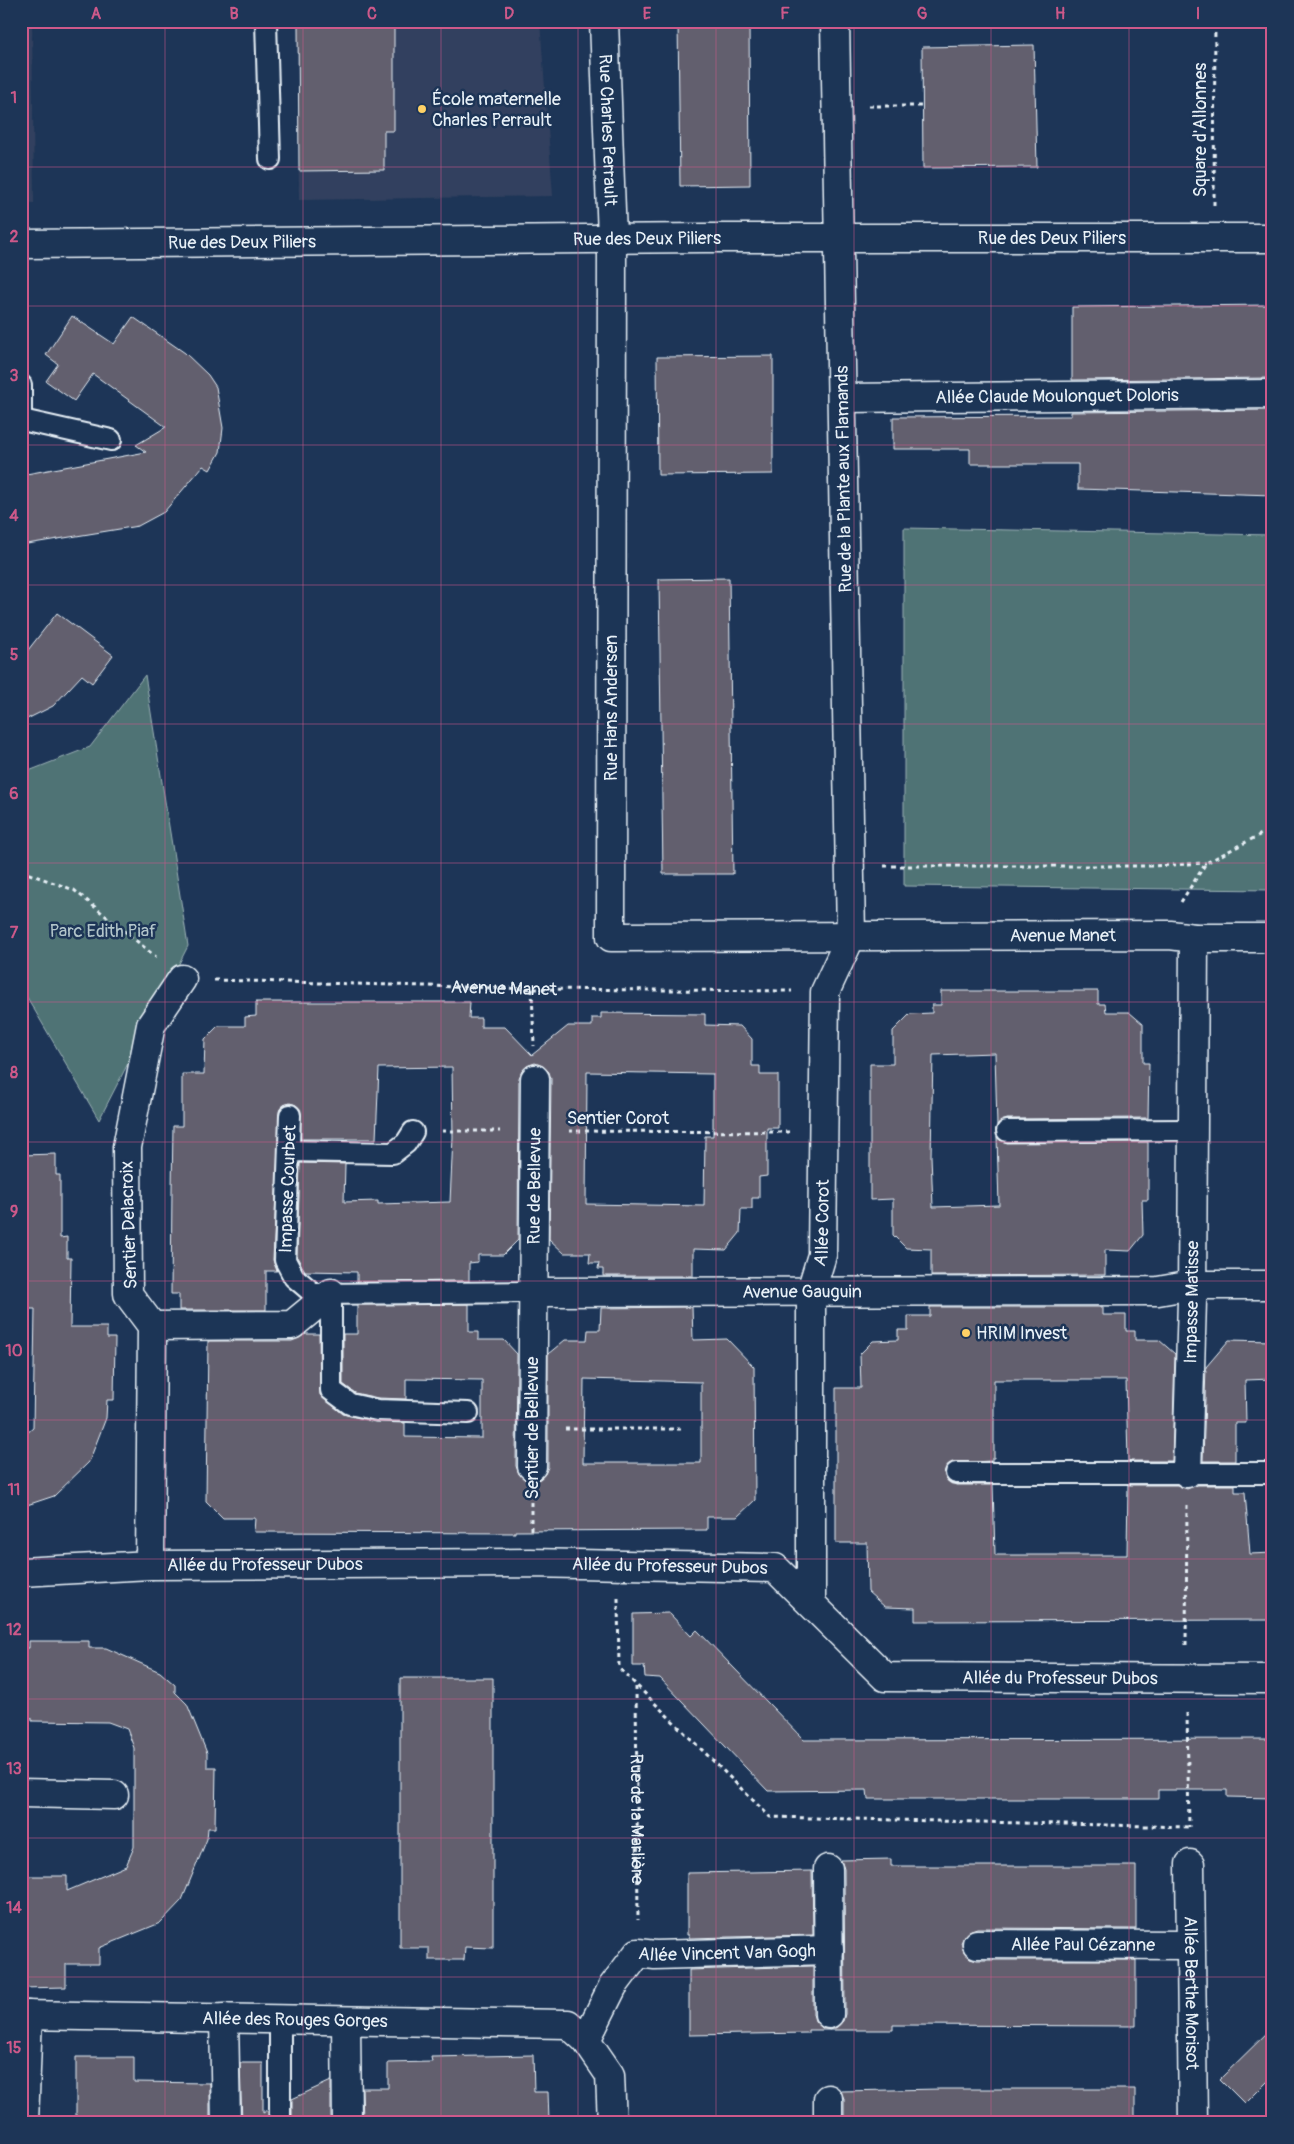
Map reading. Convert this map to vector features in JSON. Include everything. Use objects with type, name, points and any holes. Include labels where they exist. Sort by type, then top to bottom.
[{"type":"street","name":"Rue Charles Perrault","points":[[604,21],[612,238]]},
{"type":"street","name":"Rue de la Plante aux Flamands","points":[[835,21],[851,936]]},
{"type":"street","name":"Rue des Deux Piliers","points":[[21,244],[612,238],[1273,238]]},
{"type":"street","name":"Rue Hans Andersen","points":[[612,238],[610,937],[851,936]]},
{"type":"street","name":"Allée Claude Moulonguet Doloris","points":[[842,398],[1273,394]]},
{"type":"street","name":"Avenue Manet","points":[[851,936],[1182,936],[1273,938]]},
{"type":"street","name":"Allée Corot","points":[[811,1603],[811,1291],[822,1255],[825,992],[851,936]]},
{"type":"street","name":"Impasse Matisse","points":[[1182,936],[1194,1130],[1187,1473]]},
{"type":"street","name":"Sentier Delacroix","points":[[152,1326],[128,1294],[127,1147],[151,1025],[182,980]]},
{"type":"street","name":"Rue de Bellevue","points":[[532,1292],[536,1131],[535,1079]]},
{"type":"street","name":"Avenue Gauguin","points":[[532,1292],[1158,1291],[1192,1285],[1273,1285]]},
{"type":"street","name":"Sentier de Bellevue","points":[[532,1292],[532,1466]]},
{"type":"street","points":[[150,1565],[152,1326],[292,1325],[332,1293]]},
{"type":"street","name":"Allée du Professeur Dubos","points":[[21,1572],[150,1565],[530,1564],[775,1568],[885,1676],[1273,1679]]},
{"type":"street","points":[[21,1793],[114,1795]]},
{"type":"street","name":"Allée Berthe Morisot","points":[[1190,1864],[1193,2123]]},
{"type":"street","points":[[828,1869],[829,2014]]},
{"type":"street","name":"Allée Paul Cézanne","points":[[977,1944],[1190,1945]]},
{"type":"street","name":"Allée Vincent Van Gogh","points":[[577,2032],[638,1953],[655,1955],[829,1950]]},
{"type":"street","points":[[24,2123],[25,2015]]},
{"type":"street","name":"Allée des Rouges Gorges","points":[[25,2015],[346,2021],[577,2032]]},
{"type":"street","points":[[224,2018],[226,2123]]},
{"type":"street","points":[[346,2021],[347,2123]]},
{"type":"street","points":[[577,2032],[610,2075],[612,2123]]},
{"type":"lane","points":[[266,21],[270,159]]},
{"type":"lane","points":[[21,385],[21,420],[111,440]]},
{"type":"lane","name":"Impasse Courbet","points":[[290,1115],[285,1260],[294,1277],[314,1294],[332,1293]]},
{"type":"lane","points":[[1007,1131],[1194,1130]]},
{"type":"lane","points":[[290,1151],[393,1153],[406,1142],[413,1132]]},
{"type":"lane","name":"Avenue Gauguin","points":[[332,1293],[532,1292]]},
{"type":"lane","points":[[332,1293],[331,1390],[350,1404],[377,1410],[468,1413]]},
{"type":"lane","points":[[956,1473],[1273,1473]]},
{"type":"lane","points":[[280,2019],[280,2123]]},
{"type":"path","name":"Square d'Allonnes","points":[[1213,238],[1215,21]]},
{"type":"path","points":[[836,106],[922,106]]},
{"type":"path","points":[[850,866],[1048,867],[1206,863],[1273,828]]},
{"type":"path","points":[[1182,936],[1176,911],[1206,863]]},
{"type":"path","points":[[21,871],[74,890],[182,980]]},
{"type":"path","name":"Avenue Manet","points":[[182,980],[532,989],[825,992]]},
{"type":"path","points":[[532,989],[535,1079]]},
{"type":"path","name":"Sentier Corot","points":[[413,1132],[824,1132]]},
{"type":"path","points":[[533,1429],[684,1429]]},
{"type":"path","name":"Sentier de Bellevue","points":[[530,1564],[532,1466]]},
{"type":"path","points":[[618,1565],[619,1668],[770,1817],[1189,1827]]},
{"type":"path","name":"Rue de la Marlière","points":[[636,1686],[638,1953]]},
{"type":"shaded area","points":[[21,21],[32,21],[34,203],[21,202]]},
{"type":"shaded area","name":"École maternelle Charles Perrault","points":[[297,21],[540,21],[553,196],[299,200]]},
{"type":"green space","points":[[904,528],[1273,535],[1273,890],[904,886]]},
{"type":"green space","name":"Parc Edith Piaf","points":[[145,675],[188,946],[99,1120],[21,987],[21,774],[90,747]]},
{"type":"building","points":[[298,21],[394,21],[394,131],[384,131],[384,170],[299,171]]},
{"type":"building","points":[[678,21],[749,21],[750,185],[680,186]]},
{"type":"building","points":[[1034,45],[1037,167],[923,168],[922,47]]},
{"type":"building","points":[[1273,305],[1273,378],[1072,380],[1072,307]]},
{"type":"building","points":[[72,316],[114,344],[133,317],[185,353],[208,375],[216,387],[223,428],[220,452],[210,470],[203,466],[164,512],[138,526],[21,545],[21,475],[146,452],[136,445],[166,427],[93,374],[74,401],[46,381],[58,364],[46,355]]},
{"type":"building","points":[[773,356],[773,474],[658,475],[657,357]]},
{"type":"building","points":[[1273,410],[1273,495],[1078,489],[1078,464],[970,464],[970,449],[893,449],[893,417],[1071,416],[1071,412]]},
{"type":"building","points":[[729,578],[733,874],[663,874],[659,579]]},
{"type":"building","points":[[57,613],[113,655],[92,683],[82,675],[53,706],[21,722],[21,659]]},
{"type":"building","points":[[941,991],[1098,991],[1098,1004],[1105,1004],[1106,1012],[1129,1012],[1143,1024],[1143,1063],[1149,1063],[1148,1118],[1007,1119],[997,1125],[995,1053],[933,1055],[931,1156],[933,1207],[999,1205],[997,1137],[1007,1143],[1148,1142],[1148,1200],[1142,1200],[1143,1235],[1130,1251],[1105,1250],[1105,1275],[931,1276],[931,1249],[906,1248],[893,1235],[893,1199],[870,1200],[870,1064],[893,1064],[893,1031],[910,1014],[932,1013],[932,1005],[941,1005]]},
{"type":"building","points":[[256,1002],[470,1002],[469,1018],[481,1018],[481,1027],[505,1027],[532,1055],[568,1026],[592,1026],[592,1018],[601,1018],[601,1013],[705,1014],[705,1025],[740,1026],[752,1039],[752,1066],[760,1066],[760,1075],[778,1075],[778,1128],[767,1128],[767,1176],[759,1177],[759,1198],[752,1198],[752,1209],[741,1209],[740,1233],[726,1250],[693,1249],[693,1276],[603,1276],[603,1269],[598,1269],[599,1263],[589,1263],[590,1253],[564,1253],[549,1239],[551,1079],[549,1072],[543,1066],[535,1063],[527,1066],[519,1078],[518,1240],[503,1255],[478,1255],[478,1262],[469,1263],[469,1281],[357,1282],[357,1272],[305,1271],[297,1257],[300,1163],[345,1164],[344,1202],[378,1201],[378,1204],[450,1202],[453,1137],[452,1067],[379,1068],[376,1139],[301,1139],[300,1109],[290,1103],[280,1109],[273,1260],[277,1271],[266,1271],[266,1310],[179,1310],[179,1294],[171,1294],[172,1190],[173,1126],[182,1126],[182,1074],[204,1074],[205,1039],[218,1026],[245,1026],[245,1017],[256,1016]],"holes":[[[587,1072],[713,1074],[713,1136],[705,1136],[704,1206],[586,1204]]]},
{"type":"building","points":[[56,1154],[56,1175],[60,1175],[60,1238],[67,1237],[67,1258],[71,1258],[70,1327],[107,1327],[107,1338],[115,1338],[114,1400],[107,1400],[106,1418],[89,1462],[54,1496],[21,1507],[21,1438],[33,1428],[35,1309],[21,1309],[21,1155]]},
{"type":"building","points":[[469,1304],[469,1332],[478,1332],[478,1340],[504,1340],[517,1354],[516,1466],[519,1474],[531,1482],[540,1479],[548,1467],[548,1354],[565,1340],[587,1340],[588,1330],[600,1330],[601,1308],[692,1307],[693,1340],[727,1339],[754,1367],[755,1500],[737,1517],[707,1517],[707,1530],[515,1531],[515,1533],[254,1532],[255,1518],[223,1518],[206,1501],[208,1341],[292,1341],[306,1334],[319,1334],[320,1395],[343,1414],[375,1422],[405,1423],[405,1437],[482,1438],[482,1380],[406,1379],[406,1399],[378,1398],[355,1393],[343,1384],[343,1334],[357,1334],[357,1305]],"holes":[[[584,1379],[701,1382],[701,1463],[583,1463]]]},
{"type":"building","points":[[930,1307],[1103,1307],[1103,1315],[1126,1315],[1126,1331],[1135,1331],[1135,1340],[1159,1340],[1175,1354],[1172,1461],[1128,1461],[1126,1380],[994,1380],[994,1458],[992,1458],[992,1461],[951,1463],[944,1473],[946,1479],[956,1485],[993,1485],[995,1555],[1127,1555],[1128,1485],[1177,1485],[1187,1489],[1196,1485],[1235,1485],[1235,1492],[1245,1492],[1250,1554],[1273,1553],[1273,1620],[915,1621],[915,1608],[885,1607],[868,1592],[867,1543],[836,1543],[836,1388],[861,1388],[860,1354],[873,1341],[898,1340],[898,1330],[908,1330],[908,1316],[930,1316]]},
{"type":"building","points":[[1229,1340],[1273,1341],[1273,1379],[1245,1380],[1246,1423],[1235,1423],[1235,1461],[1203,1461],[1206,1367]]},
{"type":"building","points":[[669,1613],[691,1636],[697,1630],[804,1740],[1273,1739],[1273,1798],[1227,1797],[1227,1790],[1158,1790],[1158,1799],[868,1799],[867,1790],[768,1791],[660,1678],[645,1677],[644,1666],[633,1666],[633,1614]]},
{"type":"building","points":[[29,1641],[89,1641],[89,1648],[106,1648],[160,1672],[175,1685],[175,1692],[187,1704],[207,1753],[207,1767],[216,1767],[215,1828],[208,1828],[207,1839],[182,1900],[160,1923],[99,1948],[99,1964],[66,1964],[66,1987],[21,1988],[21,1876],[67,1876],[67,1891],[126,1866],[134,1847],[134,1748],[127,1729],[108,1722],[32,1721],[32,1718],[21,1718],[21,1648],[29,1648]]},
{"type":"building","points":[[400,1678],[493,1678],[493,1948],[465,1947],[464,1960],[429,1960],[429,1948],[400,1948]]},
{"type":"building","points":[[891,1859],[891,1866],[1136,1866],[1136,1929],[977,1928],[969,1931],[961,1943],[964,1952],[970,1958],[977,1960],[1136,1960],[1136,2026],[893,2025],[893,2030],[830,2030],[837,2027],[843,2021],[845,2014],[844,1869],[841,1860]]},
{"type":"building","points":[[812,1871],[813,1935],[689,1938],[689,1935],[687,1935],[687,1873]]},
{"type":"building","points":[[813,1966],[813,2014],[815,2021],[822,2028],[830,2030],[808,2030],[808,2033],[689,2035],[689,1970]]},
{"type":"building","points":[[1273,2027],[1273,2076],[1245,2104],[1220,2079]]},
{"type":"building","points":[[533,2055],[534,2092],[548,2092],[549,2121],[363,2123],[362,2088],[388,2088],[388,2063],[432,2062],[431,2057]]},
{"type":"building","points":[[76,2057],[134,2057],[134,2082],[210,2083],[210,2123],[76,2123]]},
{"type":"building","points":[[240,2063],[263,2063],[263,2113],[268,2110],[268,2123],[242,2123]]},
{"type":"building","points":[[331,2081],[331,2123],[292,2123],[292,2099]]},
{"type":"building","points":[[1135,2089],[1135,2123],[844,2123],[844,2099],[841,2091]]},
{"type":"place","name":"École maternelle Charles Perrault","points":[[422,109]]},
{"type":"place","name":"HRIM Invest","points":[[966,1333]]}]
